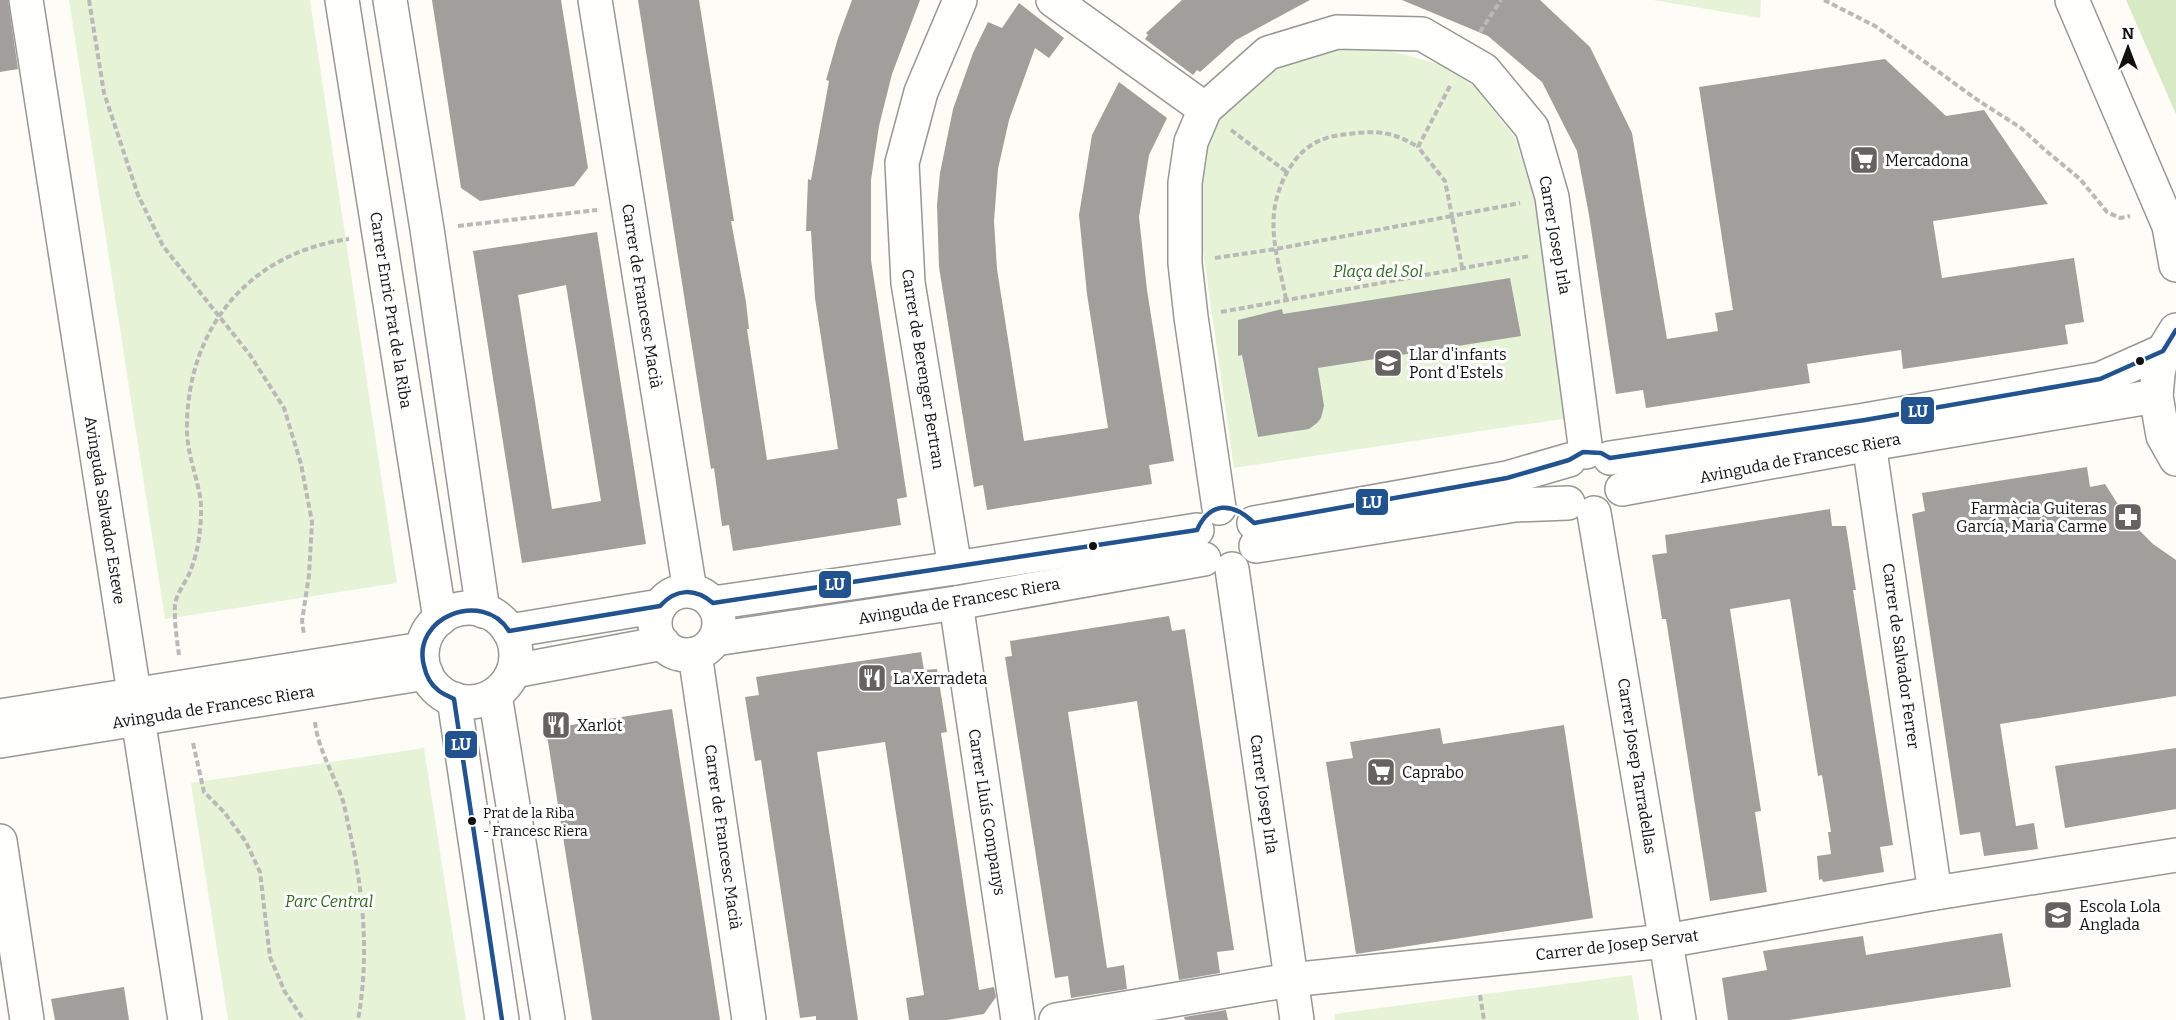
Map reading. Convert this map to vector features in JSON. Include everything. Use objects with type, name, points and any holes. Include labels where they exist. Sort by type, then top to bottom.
[{"type":"street","name":"Avinguda Salvador Esteve","points":[[26,0],[185,1020]]},
{"type":"street","name":"Carrer Enric Prat de la Riba","points":[[342,0],[440,619]]},
{"type":"street","points":[[390,0],[427,229],[483,610]]},
{"type":"street","name":"Carrer de Francesc Macià","points":[[595,0],[627,207],[702,597]]},
{"type":"street","name":"Carrer de Berenger Bertran","points":[[955,568],[908,284],[902,163],[921,92],[960,0]]},
{"type":"street","points":[[1053,0],[1205,109]]},
{"type":"street","points":[[2072,0],[2169,223],[2176,265]]},
{"type":"street","name":"Carrer Josep Irla","points":[[1297,1020],[1213,542],[1185,263],[1185,183],[1191,142],[1205,109],[1268,53],[1337,32],[1422,34],[1484,70],[1532,128],[1552,197],[1589,456]]},
{"type":"street","name":"Avinguda de Francesc Riera","points":[[1622,489],[2100,379],[2170,340]]},
{"type":"street","points":[[2170,340],[2158,374],[2156,396],[2163,436],[2176,459]]},
{"type":"street","name":"Avinguda de Francesc Riera","points":[[1255,535],[1508,478],[1589,456],[1867,432],[2156,396]]},
{"type":"street","name":"Carrer de Salvador Ferrer","points":[[1867,432],[1935,893]]},
{"type":"street","points":[[1255,535],[1515,505],[1581,508],[1611,506],[1618,499],[1622,489],[1621,472],[1589,456],[1563,468],[1560,486],[1581,508]]},
{"type":"street","points":[[1227,507],[1242,511],[1255,535],[1250,559],[1213,542],[1227,507]]},
{"type":"street","name":"Carrer Josep Tarradellas","points":[[1581,508],[1666,941],[1679,1020]]},
{"type":"street","name":"Avinguda de Francesc Riera","points":[[702,597],[1213,542]]},
{"type":"street","name":"Avinguda de Francesc Riera","points":[[705,646],[956,603],[1213,542]]},
{"type":"street","points":[[674,594],[702,597],[718,613],[720,623],[705,646],[685,655],[675,653],[663,643],[656,630],[655,619],[660,606],[664,600],[674,594]]},
{"type":"street","name":"Carrer Lluís Companys","points":[[956,603],[1018,1020]]},
{"type":"street","points":[[509,631],[660,606]]},
{"type":"street","points":[[548,1020],[504,683],[516,651],[509,631],[496,616],[483,610],[470,608],[456,610],[434,624],[426,636],[424,661],[438,691],[454,699],[469,702],[480,701],[504,683],[663,643]]},
{"type":"street","name":"Carrer de Francesc Macià","points":[[705,646],[749,1020]]},
{"type":"street","name":"Avinguda de Francesc Riera","points":[[0,741],[136,707],[424,661]]},
{"type":"street","points":[[454,699],[502,1020]]},
{"type":"street","name":"Avinguda de Francesc Riera","points":[[0,716],[136,707]]},
{"type":"street","points":[[0,841],[27,1020]]},
{"type":"street","name":"Carrer de Josep Servat","points":[[1056,1020],[1290,980],[1666,941],[1935,893],[2176,855]]},
{"type":"path","points":[[89,0],[104,93],[138,195],[163,246],[217,317],[250,355],[284,408],[301,464],[312,522],[309,575],[302,621],[317,738],[343,801],[357,867],[365,930],[362,1000],[358,1020]]},
{"type":"path","points":[[1418,147],[1464,58],[1501,0]]},
{"type":"path","points":[[1824,0],[1875,26],[1979,101],[2021,128],[2080,179],[2107,212],[2120,218],[2169,223]]},
{"type":"path","points":[[1205,109],[1288,173]]},
{"type":"path","points":[[1286,299],[1276,249],[1274,212],[1281,185],[1294,161],[1309,146],[1334,136],[1384,132],[1402,137],[1418,147],[1445,181],[1462,267]]},
{"type":"path","points":[[1185,263],[1276,249],[1552,197]]},
{"type":"path","points":[[427,229],[627,207]]},
{"type":"path","points":[[304,1020],[285,992],[270,957],[260,872],[246,842],[224,812],[204,792],[195,755],[177,639],[175,603],[191,569],[199,537],[201,499],[187,434],[190,393],[198,354],[217,317],[238,291],[274,263],[327,242],[380,235]]},
{"type":"path","points":[[1191,317],[1560,251]]},
{"type":"path","points":[[1480,995],[1484,1020]]},
{"type":"green space","points":[[69,0],[310,0],[397,583],[165,619]]},
{"type":"green space","points":[[1653,0],[1761,0],[1760,18]]},
{"type":"green space","points":[[2126,0],[2176,0],[2176,114]]},
{"type":"green space","name":"Plaça del Sol","points":[[1383,49],[1443,65],[1474,86],[1515,138],[1554,263],[1575,417],[1234,468],[1199,223],[1201,144],[1221,113],[1256,77],[1312,50]]},
{"type":"green space","name":"Parc Central","points":[[424,748],[466,1020],[228,1020],[191,783]]},
{"type":"green space","points":[[1632,975],[1639,1020],[1335,1020],[1334,1014]]},
{"type":"building","points":[[0,0],[8,0],[18,69],[0,72]]},
{"type":"building","points":[[432,0],[561,0],[588,168],[574,186],[480,201],[461,188]]},
{"type":"building","points":[[638,0],[699,0],[734,221],[731,221],[746,302],[749,329],[747,329],[767,460],[838,449],[815,298],[811,231],[806,231],[808,179],[811,180],[829,81],[826,80],[838,38],[852,0],[920,0],[892,74],[879,126],[871,180],[871,260],[907,497],[897,499],[901,525],[733,551],[729,525],[722,526],[714,468],[711,469]]},
{"type":"building","points":[[1182,0],[1310,0],[1236,40],[1200,72],[1197,70],[1193,75],[1145,39],[1148,35],[1146,33]]},
{"type":"building","points":[[1402,0],[1540,0],[1590,47],[1632,133],[1667,339],[1718,331],[1715,313],[1733,310],[1699,87],[1885,59],[1946,116],[1984,110],[2048,204],[1933,221],[1942,278],[2074,258],[2084,322],[2065,325],[2068,344],[1903,369],[1901,350],[1807,364],[1810,383],[1646,408],[1643,390],[1616,394],[1577,151],[1542,82],[1488,36]]},
{"type":"building","points":[[1019,3],[1064,38],[1049,58],[1035,48],[1009,120],[998,169],[994,221],[997,269],[1024,441],[1108,428],[1087,294],[1079,215],[1092,135],[1119,82],[1167,118],[1149,155],[1139,217],[1147,290],[1174,461],[1149,465],[1152,484],[987,510],[983,485],[974,487],[939,267],[937,205],[940,173],[953,109],[973,53],[988,22],[1002,28]]},
{"type":"building","points":[[597,232],[646,544],[522,563],[473,251]],"holes":[[[566,285],[601,501],[552,509],[518,295]]]},
{"type":"building","points":[[1510,278],[1521,336],[1318,368],[1324,406],[1317,423],[1309,429],[1258,437],[1242,355],[1238,356],[1238,320],[1282,309],[1283,314]]},
{"type":"building","points":[[2087,467],[2090,487],[2105,484],[2126,517],[2153,544],[2176,560],[2176,696],[2000,724],[2016,826],[2034,823],[2038,849],[1984,856],[1980,832],[1960,835],[1912,514],[1925,511],[1922,493]]},
{"type":"building","points":[[1830,509],[1832,526],[1846,526],[1856,590],[1853,590],[1893,845],[1880,847],[1884,872],[1823,882],[1822,879],[1819,880],[1817,856],[1831,854],[1828,832],[1831,832],[1822,775],[1818,776],[1790,599],[1730,609],[1761,811],[1755,812],[1767,892],[1710,901],[1666,619],[1662,619],[1652,555],[1667,553],[1665,535]]},
{"type":"building","points":[[1169,616],[1172,631],[1185,629],[1234,950],[1217,952],[1220,973],[1179,980],[1137,701],[1068,712],[1107,968],[1124,965],[1127,989],[1071,998],[1068,976],[1055,978],[1005,657],[1012,656],[1010,641]]},
{"type":"building","points":[[921,652],[924,670],[937,669],[947,732],[941,733],[979,990],[994,987],[996,997],[984,1014],[947,1020],[909,1020],[906,998],[924,995],[885,742],[817,752],[858,1020],[816,1020],[816,1016],[800,1018],[761,760],[755,761],[745,697],[759,695],[756,677]]},
{"type":"building","points":[[672,709],[720,1020],[592,1020],[546,729]]},
{"type":"building","points":[[1564,725],[1593,918],[1356,954],[1326,762],[1353,758],[1350,742],[1440,728],[1443,744]]},
{"type":"building","points":[[2176,748],[2176,809],[2065,828],[2055,766]]},
{"type":"building","points":[[2002,933],[2011,987],[1789,1020],[1728,1020],[1722,978],[1767,970],[1763,951],[1863,936],[1866,955]]},
{"type":"building","points":[[124,987],[129,1020],[55,1020],[51,999]]},
{"type":"building","points":[[1226,1010],[1228,1020],[1185,1020],[1184,1017]]},
{"type":"transit line","name":"LU","points":[[502,1020],[454,699],[441,693],[433,685],[424,666],[423,649],[428,634],[438,622],[452,614],[467,611],[483,612],[497,618],[509,631],[660,606],[679,593],[693,593],[713,603],[1197,530],[1208,514],[1222,508],[1238,511],[1254,523],[1507,478],[1569,460],[1583,452],[1601,453],[1610,458],[1865,420],[2100,379],[2163,351],[2176,330]]},
{"type":"place","name":"Mercadona","points":[[1864,160]]},
{"type":"place","name":"Llar d'infants Pont d'Estels","points":[[1388,363]]},
{"type":"place","name":"Farmàcia Guiteras García, Maria Carme","points":[[2128,517]]},
{"type":"place","name":"La Xerradeta","points":[[872,678]]},
{"type":"place","name":"Xarlot","points":[[556,725]]},
{"type":"place","name":"Caprabo","points":[[1381,772]]},
{"type":"place","name":"Prat de la Riba - Francesc Riera","points":[[472,821]]},
{"type":"place","name":"Escola Lola Anglada","points":[[2058,915]]}]
